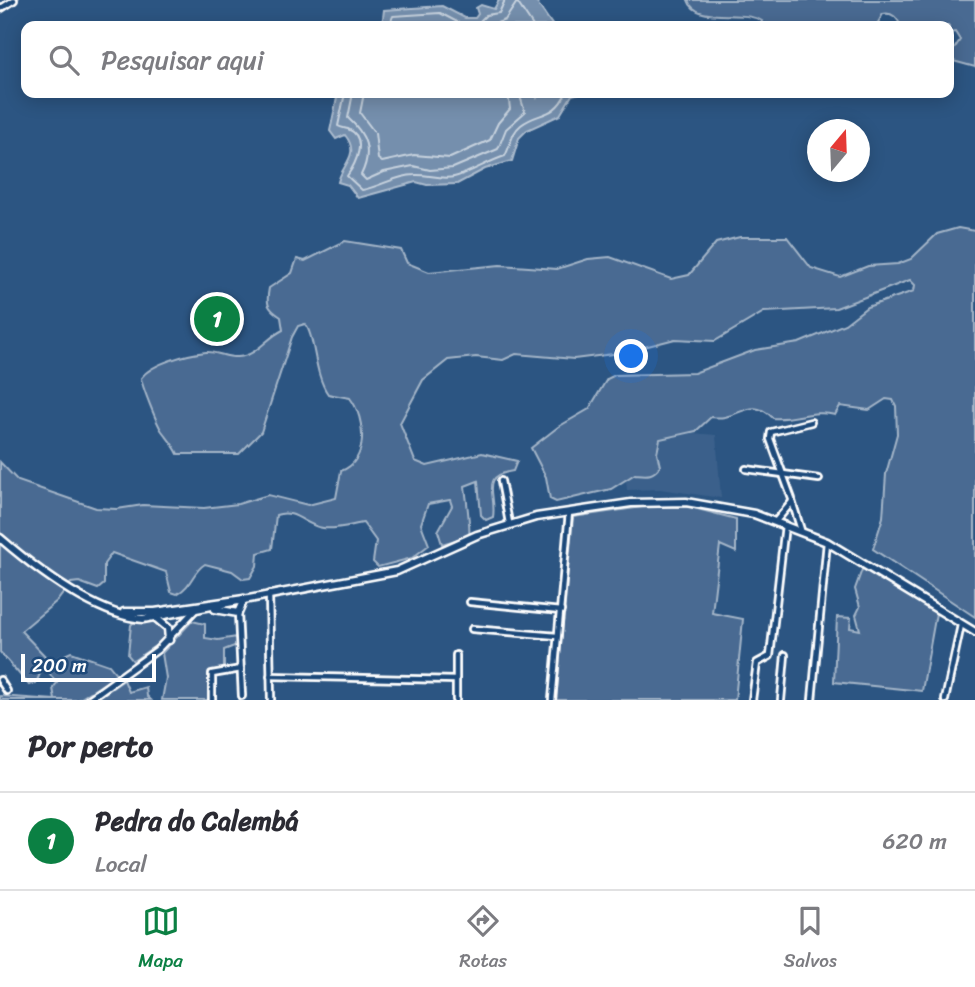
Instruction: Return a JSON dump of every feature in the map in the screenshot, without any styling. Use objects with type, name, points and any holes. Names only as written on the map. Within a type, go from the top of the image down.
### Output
[{"type":"main road","points":[[112,611],[141,613],[207,606],[410,568],[477,535],[509,523],[569,511],[631,503],[686,502],[738,510],[801,530],[827,542],[975,632]]},
{"type":"main road","points":[[0,538],[77,593],[112,611],[134,618],[154,618],[195,611],[207,606],[238,613],[244,599]]},
{"type":"main road","points":[[154,618],[166,624],[169,640]]},
{"type":"street","points":[[0,9],[14,0]]},
{"type":"street","points":[[792,499],[770,439],[771,432],[811,422]]},
{"type":"street","points":[[746,469],[819,479]]},
{"type":"street","points":[[501,481],[509,523]]},
{"type":"street","points":[[776,521],[792,501],[801,530]]},
{"type":"street","points":[[552,700],[569,511]]},
{"type":"street","points":[[752,700],[757,663],[770,656],[785,524]]},
{"type":"street","points":[[812,700],[827,542]]},
{"type":"street","points":[[269,594],[271,700]]},
{"type":"street","points":[[470,602],[561,611]]},
{"type":"street","points":[[88,700],[169,640],[195,611]]},
{"type":"street","points":[[238,613],[242,696]]},
{"type":"street","points":[[946,700],[961,625]]},
{"type":"street","points":[[471,629],[557,636]]},
{"type":"street","points":[[456,655],[456,700]]},
{"type":"street","points":[[781,700],[785,655]]},
{"type":"street","points":[[212,700],[212,674],[240,670]]},
{"type":"street","points":[[270,676],[456,680]]},
{"type":"street","points":[[0,680],[7,691]]},
{"type":"shaded area","points":[[688,0],[975,0],[975,67],[954,61],[954,49],[960,40],[954,32],[954,21],[898,21],[894,16],[883,14],[879,21],[762,21],[753,17],[709,14],[693,8]]},
{"type":"shaded area","points":[[958,228],[975,231],[975,617],[873,549],[883,517],[886,474],[897,434],[896,406],[893,400],[886,399],[869,410],[840,406],[835,415],[820,413],[773,418],[765,411],[750,408],[729,416],[711,417],[696,431],[660,439],[657,453],[660,466],[652,474],[635,474],[611,489],[556,502],[550,499],[546,477],[531,448],[558,427],[589,409],[607,379],[615,375],[694,373],[755,350],[799,343],[845,324],[867,307],[914,291],[915,285],[910,280],[836,308],[764,312],[715,341],[675,339],[621,353],[574,359],[516,354],[503,360],[476,357],[448,360],[423,380],[400,423],[415,461],[427,466],[482,453],[517,461],[513,471],[503,473],[493,482],[493,517],[486,520],[481,515],[478,481],[465,486],[469,536],[442,544],[438,531],[452,506],[450,500],[428,504],[421,524],[429,545],[412,558],[378,567],[373,562],[376,541],[363,523],[323,528],[283,513],[276,515],[272,549],[258,553],[257,566],[250,578],[243,579],[232,571],[205,564],[177,594],[171,592],[166,572],[112,553],[104,564],[104,584],[98,589],[79,582],[71,583],[58,600],[21,631],[47,658],[36,683],[29,685],[0,652],[0,462],[18,481],[96,508],[117,509],[143,505],[204,508],[238,504],[268,495],[308,505],[336,498],[341,471],[350,466],[360,449],[362,428],[350,398],[328,394],[323,386],[311,337],[305,324],[298,326],[292,337],[261,432],[239,454],[178,454],[160,427],[141,378],[161,364],[189,355],[210,352],[234,357],[245,356],[257,350],[283,330],[281,317],[269,305],[269,288],[292,273],[297,259],[305,261],[345,241],[401,250],[407,263],[429,272],[500,265],[557,269],[588,259],[610,257],[671,279],[689,275],[716,243],[740,237],[787,237],[811,268],[840,277],[868,266],[898,264],[911,259],[937,234]]},
{"type":"shaded area","points":[[692,433],[716,435],[721,498],[660,489],[627,490],[626,479],[635,474],[649,476],[660,466],[657,453],[660,439]]},
{"type":"shaded area","points":[[649,506],[690,507],[736,519],[736,552],[720,545],[712,613],[743,619],[735,700],[556,700],[573,517]]},
{"type":"shaded area","points":[[864,564],[936,613],[922,691],[834,682],[837,617],[851,618],[850,628],[860,630],[856,615],[860,607],[855,589]]},
{"type":"shaded area","points":[[136,620],[161,622],[167,633],[165,639],[133,661],[128,655],[131,625]]},
{"type":"shaded area","points":[[192,621],[205,624],[205,638],[218,640],[237,637],[237,645],[224,650],[224,670],[209,672],[209,700],[162,700],[166,678],[162,653]]},
{"type":"shaded area","points":[[71,652],[109,665],[117,675],[78,700],[55,700],[53,688],[57,683],[49,673],[58,658]]},
{"type":"shaded area","points":[[124,680],[129,692],[146,687],[147,696],[151,700],[95,700]]},
{"type":"shaded area","points":[[0,696],[55,700],[0,700]]},
{"type":"water","points":[[499,0],[535,0],[550,21],[383,21],[384,10],[442,6],[465,18],[475,18],[478,14],[476,8],[481,5],[494,9]]},
{"type":"water","points":[[337,98],[570,98],[560,115],[527,130],[519,138],[512,161],[485,169],[457,184],[427,185],[416,182],[358,198],[348,185],[338,182],[351,154],[349,142],[345,135],[336,139],[330,131]]},
{"type":"place","name":"Pedra do Calembá","points":[[217,319]]}]
